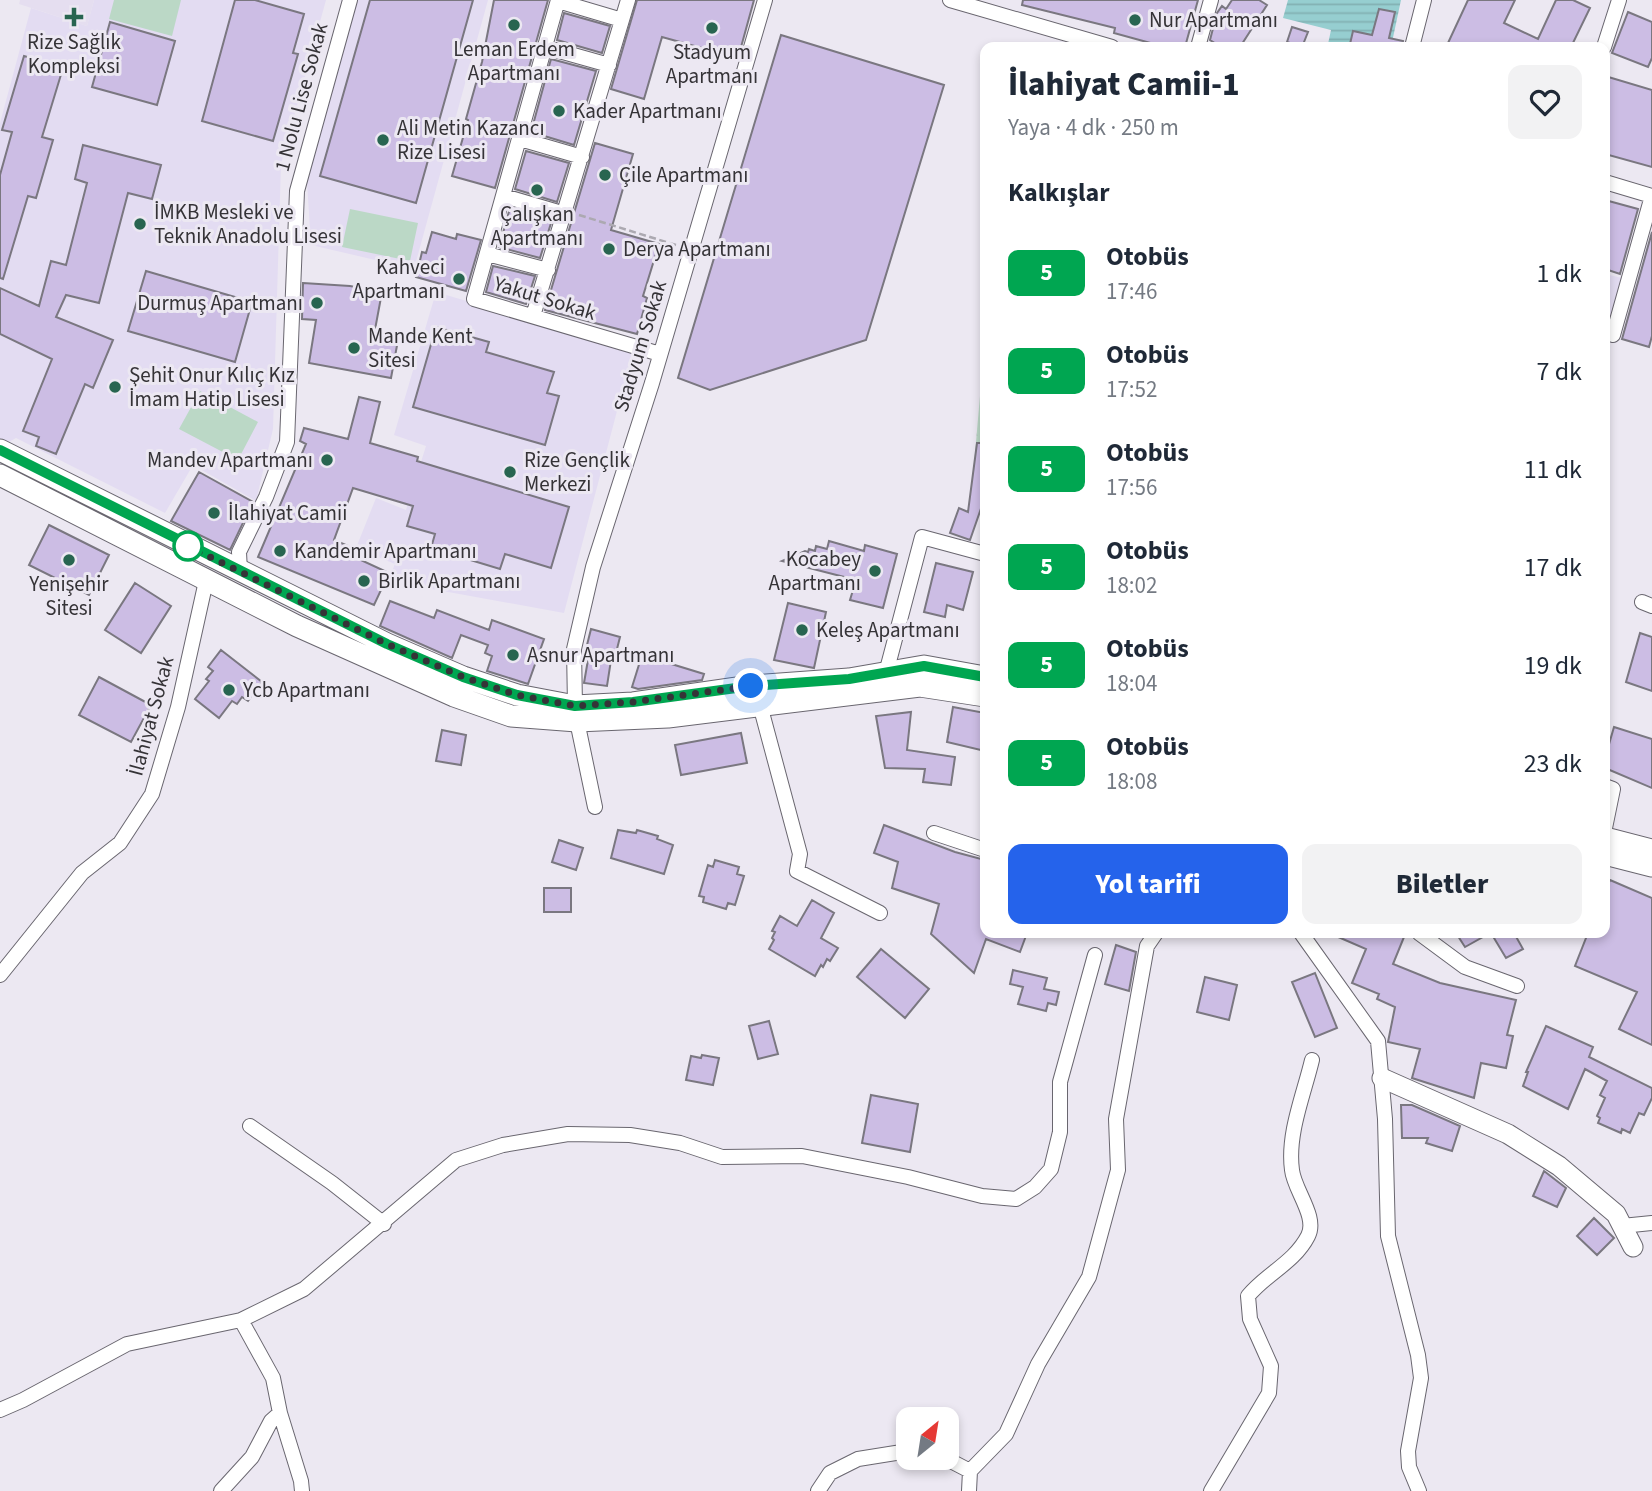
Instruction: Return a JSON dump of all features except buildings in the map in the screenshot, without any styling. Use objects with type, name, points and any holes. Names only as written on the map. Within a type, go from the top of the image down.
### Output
[{"type":"main road","points":[[0,450],[387,644],[463,677],[576,713],[633,702],[751,686],[849,679],[924,666],[980,676]]},
{"type":"main road","points":[[0,475],[297,626],[454,696],[511,716],[576,713],[668,717],[920,685],[980,695]]},
{"type":"main road","points":[[1610,839],[1652,850]]},
{"type":"main road","points":[[1610,855],[1652,866]]},
{"type":"street","name":"1 Nolu Lise Sokak","points":[[240,572],[239,552],[266,497],[288,442],[297,191],[350,0]]},
{"type":"street","points":[[558,0],[622,20]]},
{"type":"street","name":"Yakut Sokak","points":[[558,0],[474,299],[660,354]]},
{"type":"street","points":[[533,316],[628,0]]},
{"type":"street","name":"Stadyum Sokak","points":[[596,807],[576,713],[574,649],[593,567],[660,354],[765,0]]},
{"type":"street","points":[[950,0],[1095,42]]},
{"type":"street","points":[[1199,42],[1211,0]]},
{"type":"street","points":[[1413,42],[1424,0]]},
{"type":"street","points":[[1606,42],[1619,0]]},
{"type":"street","points":[[545,47],[609,65]]},
{"type":"street","points":[[520,139],[582,157]]},
{"type":"street","points":[[1610,183],[1652,196],[1613,335]]},
{"type":"street","points":[[504,196],[565,213]]},
{"type":"street","points":[[487,254],[548,270]]},
{"type":"street","points":[[886,673],[922,537],[980,553]]},
{"type":"street","name":"İlahiyat Sokak","points":[[0,975],[82,873],[120,843],[152,794],[178,707],[206,581]]},
{"type":"street","points":[[760,705],[800,854],[797,871],[880,913]]},
{"type":"street","points":[[1610,788],[1613,789],[1610,804]]},
{"type":"street","points":[[934,833],[980,848]]},
{"type":"street","points":[[968,1491],[970,1471],[1006,1434],[1038,1364],[1089,1277],[1118,1170],[1116,1119],[1147,946],[1153,938]]},
{"type":"street","points":[[1305,938],[1378,1041],[1385,1119],[1388,1236],[1418,1355],[1421,1378],[1408,1451],[1409,1467],[1419,1491]]},
{"type":"street","points":[[1426,938],[1465,967],[1517,986]]},
{"type":"street","points":[[0,1410],[127,1344],[241,1320],[304,1289],[384,1224],[456,1160],[503,1145],[568,1134],[629,1135],[681,1143],[722,1157],[802,1156],[908,1177],[982,1196],[1016,1199],[1035,1187],[1051,1168],[1060,1132],[1060,1082],[1095,955]]},
{"type":"street","points":[[1211,1491],[1269,1393],[1271,1366],[1250,1319],[1248,1296],[1261,1280],[1292,1259],[1310,1233],[1309,1216],[1296,1189],[1291,1168],[1293,1134],[1312,1060]]},
{"type":"street","points":[[1381,1078],[1508,1134],[1559,1166],[1616,1214],[1633,1247]]},
{"type":"street","points":[[250,1126],[332,1183],[384,1224]]},
{"type":"street","points":[[1622,1226],[1652,1223]]},
{"type":"street","points":[[241,1320],[273,1378],[302,1491]]},
{"type":"street","points":[[221,1491],[252,1457],[271,1421],[280,1413]]},
{"type":"street","points":[[818,1491],[830,1473],[858,1459],[896,1453]]},
{"type":"street","points":[[959,1465],[970,1471]]},
{"type":"path","points":[[565,213],[691,250]]},
{"type":"shaded area","name":"Rize Sağlık Kompleksi","points":[[20,0],[94,0],[87,26],[19,4]]},
{"type":"shaded area","name":"İMKB Mesleki ve Teknik Anadolu Lisesi","points":[[94,0],[326,0],[281,164],[273,429],[256,501],[193,465],[165,513],[16,438],[7,443],[0,440],[0,123],[31,8],[87,26]]},
{"type":"shaded area","name":"Ali Metin Kazancı Rize Lisesi","points":[[356,0],[488,0],[414,269],[311,245],[307,182]]},
{"type":"shaded area","points":[[1610,275],[1622,278],[1610,328]]},
{"type":"shaded area","name":"Rize Gençlik Merkezi","points":[[436,292],[633,350],[564,613],[388,581],[395,564],[356,548],[376,498],[406,510],[426,446],[394,435]]},
{"type":"green space","points":[[114,0],[181,0],[172,36],[109,19]]},
{"type":"green space","points":[[350,209],[418,223],[410,261],[342,247]]},
{"type":"green space","points":[[200,391],[258,422],[238,460],[179,429]]},
{"type":"green space","points":[[980,396],[980,466],[974,465]]},
{"type":"water","points":[[1288,0],[1401,0],[1392,42],[1328,42],[1331,30],[1283,18]]},
{"type":"bus line","name":"5","points":[[0,450],[387,644],[463,677],[517,695],[575,706],[633,702],[751,686],[849,679],[924,666],[980,676]]},
{"type":"place","name":"Rize Sağlık Kompleksi","points":[[74,17]]},
{"type":"place","name":"Nur Apartmanı","points":[[1135,20]]},
{"type":"place","name":"Leman Erdem Apartmanı","points":[[514,25]]},
{"type":"place","name":"Stadyum Apartmanı","points":[[712,28]]},
{"type":"place","name":"Kader Apartmanı","points":[[559,111]]},
{"type":"place","name":"Ali Metin Kazancı Rize Lisesi","points":[[383,140]]},
{"type":"place","name":"Çile Apartmanı","points":[[605,175]]},
{"type":"place","name":"Çalışkan Apartmanı","points":[[537,190]]},
{"type":"place","name":"İMKB Mesleki ve Teknik Anadolu Lisesi","points":[[140,224]]},
{"type":"place","name":"Derya Apartmanı","points":[[609,249]]},
{"type":"place","name":"Kahveci Apartmanı","points":[[459,279]]},
{"type":"place","name":"Durmuş Apartmanı","points":[[317,303]]},
{"type":"place","name":"Mande Kent Sitesi","points":[[354,348]]},
{"type":"place","name":"Şehit Onur Kılıç Kız İmam Hatip Lisesi","points":[[115,387]]},
{"type":"place","name":"Mandev Apartmanı","points":[[327,460]]},
{"type":"place","name":"Rize Gençlik Merkezi","points":[[510,472]]},
{"type":"place","name":"İlahiyat Camii","points":[[214,513]]},
{"type":"place","name":"Kandemir Apartmanı","points":[[280,551]]},
{"type":"place","name":"Yenişehir Sitesi","points":[[69,560]]},
{"type":"place","name":"Kocabey Apartmanı","points":[[875,571]]},
{"type":"place","name":"Birlik Apartmanı","points":[[364,581]]},
{"type":"place","name":"Keleş Apartmanı","points":[[802,630]]},
{"type":"place","name":"Asnur Apartmanı","points":[[513,655]]},
{"type":"place","name":"Ycb Apartmanı","points":[[229,690]]},
{"type":"route","points":[[188,546],[387,644],[463,677],[517,695],[575,706],[633,702],[751,686]]}]
